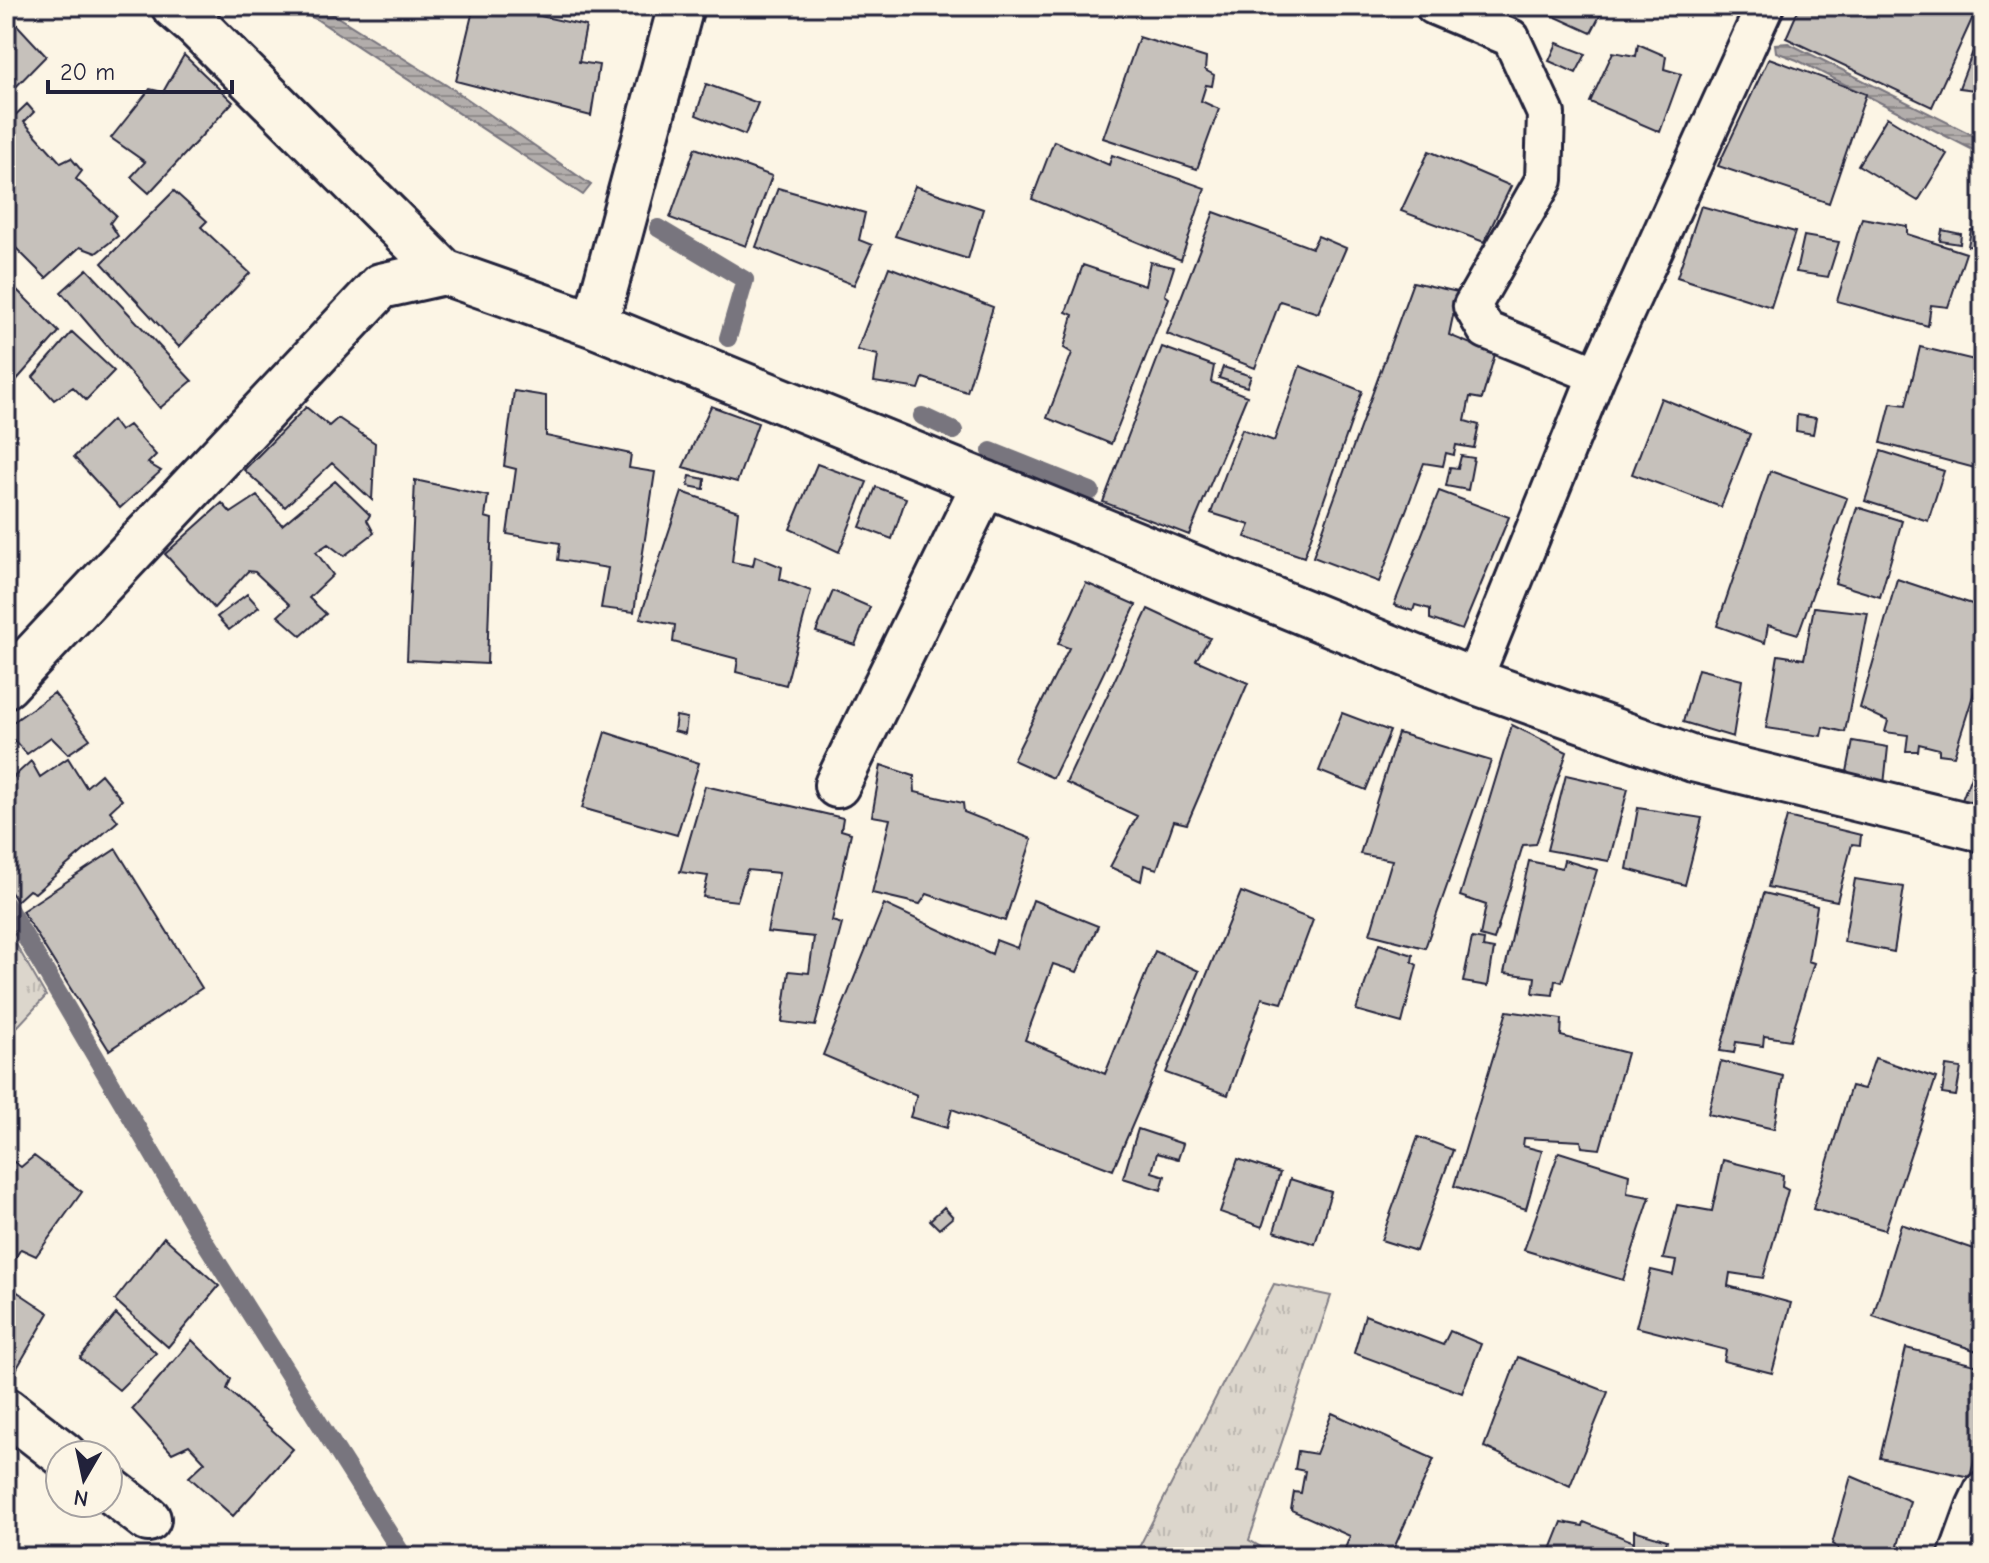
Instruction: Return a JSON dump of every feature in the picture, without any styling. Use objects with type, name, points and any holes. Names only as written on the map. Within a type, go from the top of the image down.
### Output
[{"type":"street","points":[[174,6],[444,272],[595,325],[1473,681],[1693,759],[1983,829]]},
{"type":"street","points":[[595,325],[681,6]]},
{"type":"street","points":[[6,685],[381,286],[444,272]]},
{"type":"street","points":[[837,785],[985,483]]},
{"type":"street","points":[[6,1410],[44,1439]]},
{"type":"street","points":[[124,1500],[148,1519]]},
{"type":"lane","points":[[1434,6],[1511,38],[1546,114],[1544,180],[1472,306],[1486,330],[1597,375]]},
{"type":"lane","points":[[1473,681],[1597,375],[1765,6]]},
{"type":"lane","points":[[1957,1557],[1983,1490]]},
{"type":"green space","points":[[6,927],[46,996],[6,1039]]},
{"type":"green space","points":[[1274,1284],[1331,1296],[1249,1540],[1278,1557],[1134,1557]]},
{"type":"shaded area","points":[[284,6],[314,6],[331,13],[459,93],[591,185],[583,195],[316,19]]},
{"type":"shaded area","points":[[1788,43],[1983,140],[1983,155],[1776,52],[1775,44]]},
{"type":"building","points":[[474,6],[494,6],[586,26],[579,62],[599,65],[591,116],[456,81]]},
{"type":"building","points":[[1532,6],[1605,6],[1591,33]]},
{"type":"building","points":[[1800,6],[1978,6],[1932,107],[1786,38]]},
{"type":"building","points":[[6,13],[46,56],[6,97]]},
{"type":"building","points":[[1983,25],[1983,91],[1959,88]]},
{"type":"building","points":[[1139,37],[1206,58],[1205,70],[1214,75],[1212,86],[1206,85],[1201,101],[1219,109],[1197,169],[1103,138]]},
{"type":"building","points":[[1557,43],[1586,54],[1576,73],[1549,61]]},
{"type":"building","points":[[1638,44],[1666,56],[1664,69],[1681,74],[1660,132],[1590,102],[1613,52],[1636,56]]},
{"type":"building","points":[[184,55],[233,102],[149,193],[131,177],[145,162],[111,138],[150,89],[163,92]]},
{"type":"building","points":[[1769,58],[1866,94],[1829,203],[1718,166]]},
{"type":"building","points":[[706,84],[758,103],[745,135],[696,115]]},
{"type":"building","points":[[27,104],[34,112],[24,122],[61,163],[71,158],[82,171],[76,179],[116,215],[110,223],[118,236],[96,253],[80,247],[46,278],[6,238],[6,124]]},
{"type":"building","points":[[1887,117],[1947,154],[1918,201],[1858,165]]},
{"type":"building","points":[[1054,141],[1109,165],[1112,155],[1205,188],[1181,260],[1032,199]]},
{"type":"building","points":[[695,148],[772,176],[746,246],[670,218]]},
{"type":"building","points":[[1429,151],[1511,186],[1484,242],[1401,211]]},
{"type":"building","points":[[915,186],[983,209],[968,259],[895,236]]},
{"type":"building","points":[[778,188],[865,213],[859,240],[872,245],[854,285],[756,247]]},
{"type":"building","points":[[174,191],[207,221],[201,227],[250,273],[179,347],[102,263]]},
{"type":"building","points":[[1701,206],[1795,232],[1771,307],[1677,277]]},
{"type":"building","points":[[1214,212],[1312,248],[1318,236],[1346,248],[1318,313],[1280,301],[1255,368],[1167,334]]},
{"type":"building","points":[[1862,218],[1907,226],[1907,234],[1966,253],[1948,307],[1931,305],[1928,326],[1837,301]]},
{"type":"building","points":[[1942,230],[1961,234],[1960,244],[1940,241]]},
{"type":"building","points":[[1971,230],[1980,231],[1978,247],[1968,246]]},
{"type":"building","points":[[1804,236],[1839,242],[1828,277],[1796,272]]},
{"type":"building","points":[[1150,262],[1174,267],[1165,295],[1169,298],[1111,444],[1047,418],[1072,353],[1064,348],[1073,315],[1066,312],[1083,265],[1145,286]]},
{"type":"building","points":[[889,267],[993,307],[967,392],[923,378],[919,389],[874,382],[878,355],[857,350]]},
{"type":"building","points":[[87,269],[192,381],[160,408],[61,292]]},
{"type":"building","points":[[1413,282],[1458,292],[1449,335],[1495,354],[1482,399],[1470,397],[1465,421],[1479,425],[1474,448],[1456,445],[1454,455],[1446,453],[1443,466],[1424,463],[1379,582],[1313,557]]},
{"type":"building","points":[[15,288],[59,332],[6,392],[6,297]]},
{"type":"building","points":[[72,332],[114,371],[86,400],[73,387],[54,400],[33,377]]},
{"type":"building","points":[[1162,347],[1214,366],[1211,382],[1247,396],[1189,535],[1103,502]]},
{"type":"building","points":[[1920,347],[1983,362],[1983,482],[1974,481],[1975,468],[1881,443],[1891,403],[1906,405]]},
{"type":"building","points":[[1300,366],[1362,391],[1304,557],[1245,537],[1250,525],[1211,513],[1242,429],[1274,441]]},
{"type":"building","points":[[1223,367],[1251,376],[1247,387],[1219,378]]},
{"type":"building","points":[[514,391],[546,396],[546,436],[631,454],[629,468],[655,472],[634,612],[601,608],[608,568],[558,560],[560,543],[507,534],[516,469],[504,466]]},
{"type":"building","points":[[1661,398],[1750,434],[1721,507],[1632,474]]},
{"type":"building","points":[[711,406],[758,423],[737,482],[683,467]]},
{"type":"building","points":[[306,407],[329,426],[338,418],[375,443],[372,500],[332,463],[285,507],[244,470]]},
{"type":"building","points":[[1797,415],[1816,418],[1813,434],[1796,431]]},
{"type":"building","points":[[112,420],[120,431],[129,425],[156,455],[148,463],[161,471],[120,508],[74,457]]},
{"type":"building","points":[[1881,451],[1944,471],[1928,521],[1865,501]]},
{"type":"building","points":[[1461,456],[1474,458],[1468,490],[1446,486],[1450,467],[1458,468]]},
{"type":"building","points":[[817,464],[867,482],[839,552],[790,529]]},
{"type":"building","points":[[1770,471],[1847,498],[1798,634],[1768,625],[1765,643],[1717,626]]},
{"type":"building","points":[[690,476],[705,479],[704,489],[688,486]]},
{"type":"building","points":[[415,480],[488,496],[485,517],[492,519],[487,664],[407,660]]},
{"type":"building","points":[[335,481],[370,515],[367,520],[374,533],[344,556],[328,544],[316,552],[333,575],[309,598],[326,614],[301,636],[278,616],[290,605],[255,572],[248,571],[214,608],[165,554],[222,503],[231,513],[257,496],[282,525]]},
{"type":"building","points":[[876,487],[906,498],[892,539],[860,527]]},
{"type":"building","points":[[1439,491],[1509,517],[1462,630],[1430,619],[1430,609],[1415,605],[1413,611],[1394,605]]},
{"type":"building","points":[[682,492],[738,511],[732,562],[753,566],[755,556],[782,567],[780,579],[811,591],[786,685],[736,672],[738,659],[673,642],[675,625],[640,618]]},
{"type":"building","points":[[1857,507],[1902,521],[1880,597],[1835,583]]},
{"type":"building","points":[[1897,579],[1981,607],[1977,629],[1983,630],[1983,664],[1954,756],[1939,754],[1939,749],[1919,744],[1918,751],[1906,751],[1908,735],[1885,732],[1888,721],[1860,708]]},
{"type":"building","points":[[1086,583],[1136,605],[1053,778],[1013,760],[1069,648],[1058,644]]},
{"type":"building","points":[[833,591],[870,607],[855,645],[816,632]]},
{"type":"building","points":[[247,594],[259,607],[229,630],[217,617]]},
{"type":"building","points":[[1814,607],[1868,613],[1845,732],[1823,727],[1821,736],[1766,728],[1778,655],[1804,659]]},
{"type":"building","points":[[1148,609],[1210,638],[1196,660],[1248,683],[1187,824],[1174,821],[1157,869],[1144,865],[1141,881],[1110,867],[1137,816],[1066,783]]},
{"type":"building","points":[[1698,669],[1742,680],[1733,737],[1683,722]]},
{"type":"building","points":[[54,693],[90,739],[68,754],[51,737],[27,754],[6,732],[6,727]]},
{"type":"building","points":[[1342,713],[1390,731],[1366,790],[1319,771]]},
{"type":"building","points":[[676,716],[687,718],[685,734],[674,731]]},
{"type":"building","points":[[1512,725],[1567,752],[1536,844],[1523,845],[1494,940],[1480,936],[1486,905],[1460,896]]},
{"type":"building","points":[[605,732],[699,763],[677,835],[582,808]]},
{"type":"building","points":[[1398,733],[1491,761],[1425,948],[1370,934],[1392,860],[1360,854]]},
{"type":"building","points":[[1853,741],[1888,747],[1884,785],[1846,777]]},
{"type":"building","points":[[1983,744],[1983,803],[1962,800]]},
{"type":"building","points":[[68,758],[86,787],[101,774],[122,800],[110,811],[118,821],[35,893],[29,890],[17,901],[6,885],[6,784],[31,761],[40,777]]},
{"type":"building","points":[[881,765],[914,776],[915,792],[963,803],[964,812],[1032,839],[1005,921],[927,894],[920,904],[872,893],[890,819],[872,816]]},
{"type":"building","points":[[1566,775],[1628,789],[1609,861],[1547,850]]},
{"type":"building","points":[[705,786],[843,818],[841,830],[851,833],[832,921],[842,924],[815,1026],[782,1022],[789,971],[809,973],[814,937],[767,932],[779,873],[747,870],[737,901],[703,897],[708,876],[680,872]]},
{"type":"building","points":[[1638,808],[1702,818],[1685,885],[1627,869]]},
{"type":"building","points":[[1787,817],[1861,835],[1860,845],[1852,844],[1837,901],[1768,887]]},
{"type":"building","points":[[116,849],[202,988],[109,1050],[22,911]]},
{"type":"building","points":[[1564,860],[1597,870],[1562,982],[1555,980],[1553,995],[1533,993],[1535,977],[1504,973],[1529,861],[1562,868]]},
{"type":"building","points":[[1855,879],[1904,887],[1894,952],[1844,942]]},
{"type":"building","points":[[1241,892],[1313,920],[1282,1003],[1262,998],[1228,1095],[1166,1073]]},
{"type":"building","points":[[1764,893],[1817,906],[1808,961],[1814,963],[1790,1040],[1764,1036],[1763,1046],[1736,1042],[1734,1053],[1720,1051]]},
{"type":"building","points":[[1033,900],[1098,926],[1077,972],[1053,964],[1025,1040],[1105,1074],[1155,951],[1199,971],[1113,1170],[952,1109],[947,1128],[910,1117],[917,1095],[823,1055],[884,904],[992,954],[996,940],[1017,948]]},
{"type":"building","points":[[1472,938],[1484,940],[1483,947],[1494,949],[1488,986],[1463,982]]},
{"type":"building","points":[[1379,944],[1413,955],[1412,962],[1417,965],[1402,1023],[1356,1010]]},
{"type":"building","points":[[1507,1011],[1562,1019],[1561,1036],[1627,1053],[1600,1149],[1582,1147],[1581,1141],[1524,1138],[1523,1146],[1542,1151],[1526,1209],[1454,1186]]},
{"type":"building","points":[[1875,1058],[1936,1078],[1885,1230],[1813,1209],[1851,1086],[1864,1089]]},
{"type":"building","points":[[1721,1061],[1783,1076],[1774,1129],[1708,1114]]},
{"type":"building","points":[[1946,1066],[1961,1068],[1956,1096],[1942,1094]]},
{"type":"building","points":[[1138,1129],[1183,1144],[1178,1159],[1157,1153],[1152,1172],[1165,1176],[1161,1190],[1123,1178]]},
{"type":"building","points":[[1418,1137],[1453,1150],[1416,1251],[1381,1240]]},
{"type":"building","points":[[1559,1152],[1629,1174],[1627,1193],[1650,1197],[1623,1280],[1524,1250]]},
{"type":"building","points":[[6,1156],[21,1167],[34,1156],[82,1192],[36,1256],[21,1249],[6,1271]]},
{"type":"building","points":[[1238,1159],[1280,1173],[1262,1227],[1220,1212]]},
{"type":"building","points":[[1723,1160],[1783,1175],[1782,1187],[1788,1190],[1763,1278],[1730,1273],[1728,1286],[1791,1303],[1772,1373],[1724,1361],[1726,1350],[1636,1327],[1651,1270],[1673,1275],[1676,1261],[1663,1259],[1677,1205],[1712,1211]]},
{"type":"building","points":[[1290,1179],[1331,1192],[1315,1244],[1274,1231]]},
{"type":"building","points":[[944,1207],[953,1217],[939,1229],[930,1220]]},
{"type":"building","points":[[1901,1224],[1983,1252],[1983,1353],[1873,1316]]},
{"type":"building","points":[[164,1237],[219,1286],[168,1347],[115,1300]]},
{"type":"building","points":[[16,1291],[49,1313],[13,1375],[6,1371],[6,1308]]},
{"type":"building","points":[[116,1314],[156,1353],[119,1390],[80,1358]]},
{"type":"building","points":[[1365,1315],[1443,1345],[1450,1331],[1481,1344],[1462,1393],[1354,1353]]},
{"type":"building","points":[[192,1340],[231,1379],[227,1389],[293,1449],[233,1516],[189,1477],[205,1462],[189,1445],[172,1453],[132,1409]]},
{"type":"building","points":[[1906,1348],[1983,1367],[1983,1428],[1970,1477],[1880,1458]]},
{"type":"building","points":[[1518,1357],[1608,1392],[1570,1486],[1484,1447]]},
{"type":"building","points":[[1332,1413],[1434,1459],[1390,1557],[1358,1557],[1344,1551],[1350,1536],[1291,1510],[1294,1492],[1301,1493],[1305,1471],[1295,1469],[1298,1451],[1316,1454]]},
{"type":"building","points":[[1851,1476],[1910,1501],[1895,1557],[1836,1557],[1838,1548],[1832,1544]]},
{"type":"building","points":[[1562,1522],[1583,1526],[1584,1522],[1634,1542],[1634,1530],[1667,1540],[1664,1554],[1671,1557],[1548,1557]]},
{"type":"waterway","points":[[658,228],[745,280],[728,338]]},
{"type":"waterway","points":[[922,416],[954,431]]},
{"type":"waterway","points":[[991,451],[1091,491]]},
{"type":"waterway","points":[[6,904],[196,1228],[404,1557]]}]
